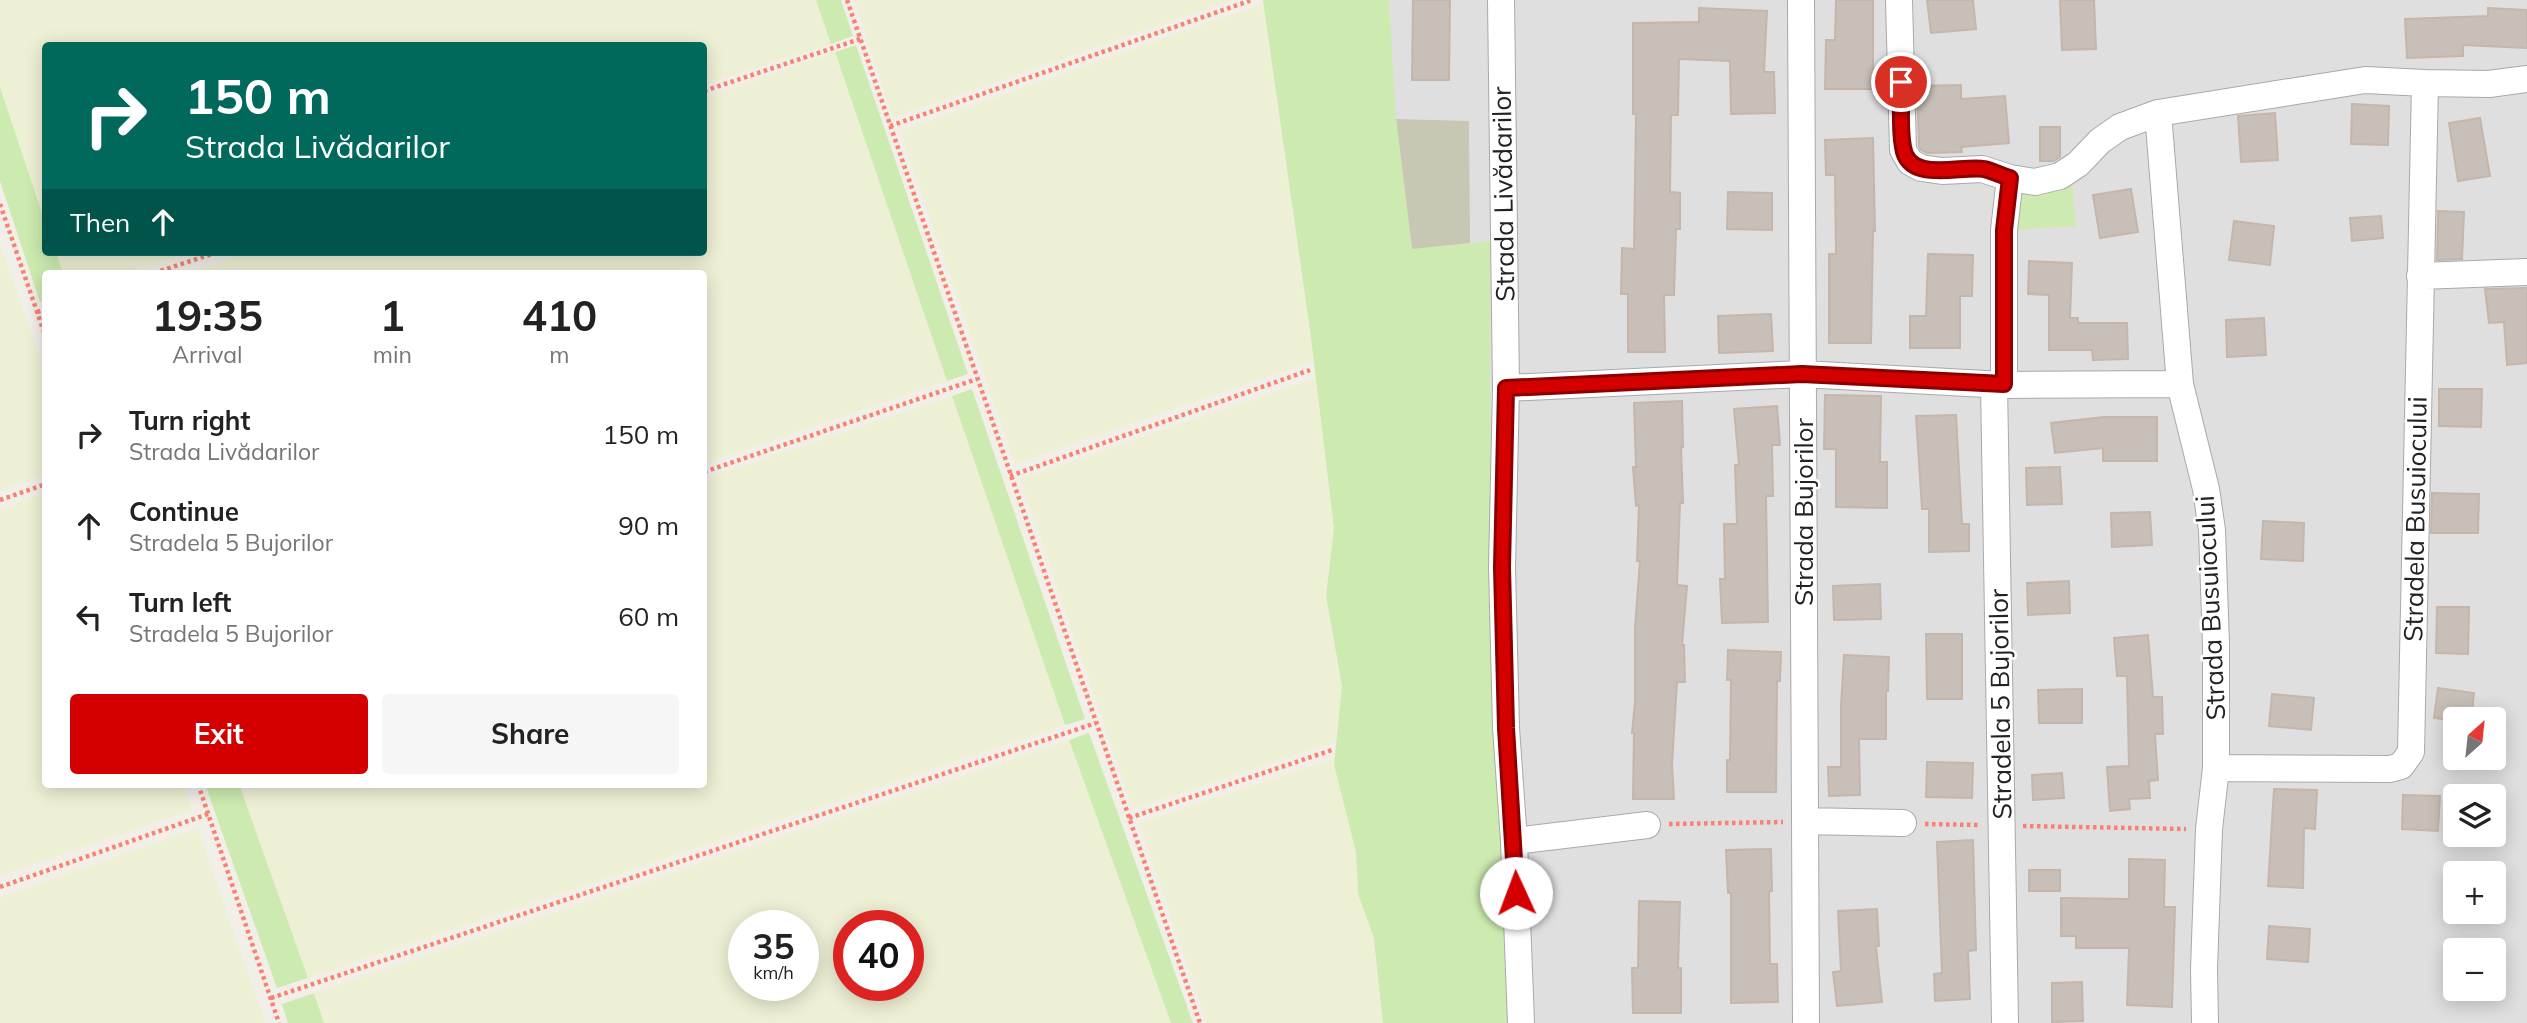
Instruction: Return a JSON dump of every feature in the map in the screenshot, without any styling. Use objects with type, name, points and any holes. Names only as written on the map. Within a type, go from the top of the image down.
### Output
[{"type":"street","name":"Strada Livădarilor","points":[[1501,0],[1506,388],[1502,567],[1506,728],[1514,841],[1521,1023]]},
{"type":"street","name":"Strada Bujorilor","points":[[1801,0],[1806,1023]]},
{"type":"street","points":[[1899,0],[1903,150],[1910,162],[1921,168],[1942,171],[1982,169],[2035,182],[2060,176],[2120,127],[2158,113],[2365,79],[2489,84],[2527,79]]},
{"type":"street","name":"Stradela Busuiocului","points":[[2216,768],[2390,769],[2401,766],[2411,752],[2425,83]]},
{"type":"street","name":"Strada Busuiocului","points":[[2158,113],[2180,384],[2206,489],[2212,530],[2216,768],[2209,829],[2204,969],[2205,1023]]},
{"type":"street","name":"Stradela 5 Bujorilor","points":[[2005,1023],[2001,826],[1999,384],[2004,230],[2010,178]]},
{"type":"street","points":[[2420,276],[2527,272]]},
{"type":"street","points":[[1506,388],[1802,374],[1999,384],[2180,384]]},
{"type":"street","points":[[1805,821],[1903,823]]},
{"type":"street","points":[[1514,841],[1647,825]]},
{"type":"path","points":[[847,0],[1200,1023]]},
{"type":"path","points":[[890,126],[1252,0]]},
{"type":"path","points":[[707,90],[860,39]]},
{"type":"path","points":[[0,204],[42,326]]},
{"type":"path","points":[[163,270],[206,256]]},
{"type":"path","points":[[37,312],[42,310]]},
{"type":"path","points":[[1010,475],[1310,370]]},
{"type":"path","points":[[707,471],[977,379]]},
{"type":"path","points":[[0,500],[42,486]]},
{"type":"path","points":[[271,999],[1096,723]]},
{"type":"path","points":[[1129,818],[1332,750]]},
{"type":"path","points":[[199,788],[279,1023]]},
{"type":"path","points":[[0,887],[208,814]]},
{"type":"path","points":[[1647,825],[1805,821]]},
{"type":"path","points":[[1903,823],[2209,829]]},
{"type":"shaded area","points":[[0,0],[816,0],[831,44],[707,84],[707,42],[42,42],[42,213],[0,87]]},
{"type":"shaded area","points":[[854,0],[1233,0],[893,118]]},
{"type":"shaded area","points":[[1263,0],[2527,0],[2527,1023],[1383,1023],[1342,686],[1334,528],[1311,337]]},
{"type":"shaded area","points":[[1263,3],[1314,361],[1015,464],[900,131]]},
{"type":"shaded area","points":[[835,52],[947,381],[707,463],[707,270],[194,270],[235,256],[707,256],[707,96]]},
{"type":"shaded area","points":[[1396,119],[1469,121],[1470,243],[1412,250]]},
{"type":"shaded area","points":[[0,243],[42,364],[42,476],[0,491]]},
{"type":"shaded area","points":[[57,256],[180,256],[137,270],[62,270]]},
{"type":"shaded area","points":[[1316,377],[1334,528],[1326,596],[1342,686],[1336,742],[1133,809],[1020,479]]},
{"type":"shaded area","points":[[952,396],[1065,725],[308,978],[240,788],[707,788],[707,478]]},
{"type":"shaded area","points":[[42,494],[42,788],[184,788],[192,810],[0,876],[0,509]]},
{"type":"shaded area","points":[[1069,740],[1171,1023],[324,1023],[314,993]]},
{"type":"shaded area","points":[[1335,758],[1334,765],[1356,852],[1358,894],[1374,938],[1383,1023],[1207,1023],[1139,823]]},
{"type":"shaded area","points":[[198,828],[265,1023],[0,1023],[0,897]]},
{"type":"green space","points":[[816,0],[841,0],[853,36],[831,44]]},
{"type":"green space","points":[[1263,0],[1389,0],[1396,119],[1412,249],[1490,241],[1490,579],[1509,1023],[1383,1023],[1374,938],[1358,894],[1356,852],[1334,765],[1342,686],[1326,596],[1334,528],[1311,337]]},
{"type":"green space","points":[[856,45],[968,374],[947,381],[835,52]]},
{"type":"green space","points":[[0,87],[42,213],[42,256],[57,256],[62,270],[42,270],[40,302],[0,181]]},
{"type":"green space","points":[[2072,185],[2076,226],[2014,230],[2014,204],[2024,191],[2040,186]]},
{"type":"green space","points":[[972,389],[1085,719],[1065,725],[952,396]]},
{"type":"green space","points":[[1089,733],[1193,1023],[1171,1023],[1069,740]]},
{"type":"green space","points":[[206,788],[240,788],[308,978],[277,988]]},
{"type":"green space","points":[[314,993],[324,1023],[288,1023],[282,1004]]},
{"type":"building","points":[[1413,0],[1450,0],[1449,80],[1412,80]]},
{"type":"building","points":[[1836,0],[1873,0],[1873,89],[1825,89],[1826,40],[1835,40]]},
{"type":"building","points":[[1927,0],[1973,0],[1976,29],[1931,33]]},
{"type":"building","points":[[2060,0],[2094,0],[2096,49],[2062,50]]},
{"type":"building","points":[[1699,8],[1767,11],[1764,72],[1774,72],[1775,113],[1731,114],[1730,61],[1679,59],[1678,115],[1671,115],[1670,192],[1680,193],[1680,229],[1676,229],[1674,295],[1664,295],[1665,352],[1628,352],[1628,294],[1621,294],[1622,248],[1634,249],[1636,114],[1633,114],[1633,23],[1699,22]]},
{"type":"building","points":[[2488,8],[2527,10],[2527,48],[2463,45],[2463,56],[2407,58],[2405,19],[2488,16]]},
{"type":"building","points":[[1961,85],[1961,99],[2005,96],[2009,143],[1961,147],[1962,152],[1927,153],[1921,150],[1917,86]]},
{"type":"building","points":[[2352,104],[2389,106],[2388,145],[2351,144]]},
{"type":"building","points":[[2275,113],[2278,160],[2241,162],[2238,116]]},
{"type":"building","points":[[2480,118],[2490,176],[2458,181],[2449,123]]},
{"type":"building","points":[[2040,127],[2060,127],[2060,157],[2054,161],[2040,161]]},
{"type":"building","points":[[1873,138],[1875,231],[1871,343],[1829,343],[1829,254],[1836,254],[1835,175],[1826,175],[1825,140]]},
{"type":"building","points":[[2131,189],[2138,232],[2100,238],[2093,195]]},
{"type":"building","points":[[1728,192],[1772,193],[1772,230],[1727,229]]},
{"type":"building","points":[[2438,211],[2464,212],[2462,259],[2437,260]]},
{"type":"building","points":[[2381,216],[2383,238],[2352,241],[2350,218]]},
{"type":"building","points":[[2234,221],[2274,226],[2270,265],[2229,260]]},
{"type":"building","points":[[1928,254],[1973,255],[1972,296],[1960,296],[1960,348],[1910,348],[1910,316],[1926,316]]},
{"type":"building","points":[[2029,261],[2072,263],[2070,318],[2078,318],[2078,323],[2127,323],[2128,359],[2093,360],[2092,350],[2049,350],[2049,295],[2028,294]]},
{"type":"building","points":[[2527,288],[2527,363],[2507,365],[2504,322],[2489,323],[2485,289]]},
{"type":"building","points":[[1771,314],[1773,351],[1719,353],[1718,316]]},
{"type":"building","points":[[2264,318],[2266,355],[2227,357],[2226,320]]},
{"type":"building","points":[[2439,389],[2482,389],[2481,427],[2439,426]]},
{"type":"building","points":[[1825,395],[1881,396],[1880,462],[1887,462],[1887,508],[1836,507],[1836,449],[1824,449]]},
{"type":"building","points":[[1682,401],[1683,503],[1680,503],[1677,585],[1687,586],[1682,645],[1685,682],[1677,682],[1672,764],[1674,799],[1633,799],[1635,628],[1640,561],[1637,561],[1639,505],[1636,506],[1633,467],[1636,467],[1634,403]]},
{"type":"building","points":[[1777,406],[1780,445],[1772,445],[1773,496],[1766,496],[1768,622],[1722,623],[1720,579],[1725,579],[1724,524],[1737,524],[1735,465],[1739,465],[1734,409]]},
{"type":"building","points":[[1956,415],[1962,524],[1969,524],[1969,551],[1929,552],[1929,509],[1922,509],[1916,416]]},
{"type":"building","points":[[2104,417],[2157,417],[2157,461],[2103,461],[2103,448],[2055,453],[2051,423]]},
{"type":"building","points":[[2060,467],[2062,504],[2027,505],[2026,468]]},
{"type":"building","points":[[2432,493],[2479,494],[2478,533],[2431,533]]},
{"type":"building","points":[[2150,512],[2152,545],[2112,547],[2111,513]]},
{"type":"building","points":[[2263,521],[2304,523],[2303,561],[2261,559]]},
{"type":"building","points":[[2069,581],[2070,613],[2028,615],[2027,583]]},
{"type":"building","points":[[1880,584],[1881,619],[1834,620],[1833,586]]},
{"type":"building","points":[[2437,607],[2469,607],[2468,654],[2436,653]]},
{"type":"building","points":[[1926,634],[1962,634],[1962,699],[1927,699]]},
{"type":"building","points":[[2148,635],[2153,697],[2162,697],[2163,734],[2155,734],[2158,780],[2149,781],[2150,798],[2129,799],[2130,809],[2110,811],[2107,767],[2129,766],[2127,676],[2117,676],[2114,638]]},
{"type":"building","points":[[1728,650],[1781,652],[1780,681],[1777,681],[1776,792],[1727,792],[1731,680],[1727,680]]},
{"type":"building","points":[[1844,655],[1889,657],[1886,739],[1859,739],[1860,795],[1829,796],[1828,767],[1841,767]]},
{"type":"building","points":[[2438,688],[2474,693],[2472,707],[2443,707],[2443,719],[2434,718]]},
{"type":"building","points":[[2082,689],[2082,723],[2039,723],[2038,690]]},
{"type":"building","points":[[2272,694],[2314,698],[2311,730],[2269,726]]},
{"type":"building","points":[[1927,762],[1973,763],[1972,798],[1926,797]]},
{"type":"building","points":[[2062,773],[2064,798],[2033,800],[2032,775]]},
{"type":"building","points":[[2274,789],[2317,790],[2315,829],[2304,828],[2303,888],[2268,886]]},
{"type":"building","points":[[2403,795],[2440,796],[2438,831],[2402,829]]},
{"type":"building","points":[[1973,840],[1976,950],[1968,951],[1970,999],[1935,1001],[1934,974],[1942,973],[1937,842]]},
{"type":"building","points":[[1771,849],[1770,964],[1777,964],[1778,1002],[1731,1003],[1731,893],[1728,893],[1726,850]]},
{"type":"building","points":[[2129,859],[2165,860],[2164,907],[2175,907],[2172,1007],[2127,1005],[2129,948],[2076,948],[2076,936],[2061,936],[2061,898],[2129,899]]},
{"type":"building","points":[[2029,870],[2060,870],[2060,891],[2029,891]]},
{"type":"building","points":[[1639,901],[1680,902],[1678,968],[1681,968],[1681,1013],[1633,1013],[1632,968],[1638,968]]},
{"type":"building","points":[[1877,909],[1879,946],[1876,946],[1882,1002],[1837,1006],[1833,972],[1841,971],[1838,911]]},
{"type":"building","points":[[2269,926],[2310,929],[2308,962],[2267,959]]},
{"type":"building","points":[[2082,982],[2083,1021],[2052,1022],[2052,983]]},
{"type":"route","points":[[1516,893],[1506,728],[1502,567],[1506,388],[1802,374],[2004,384],[2004,230],[2010,178],[1982,169],[1942,171],[1921,168],[1910,162],[1903,150],[1901,82]]}]
